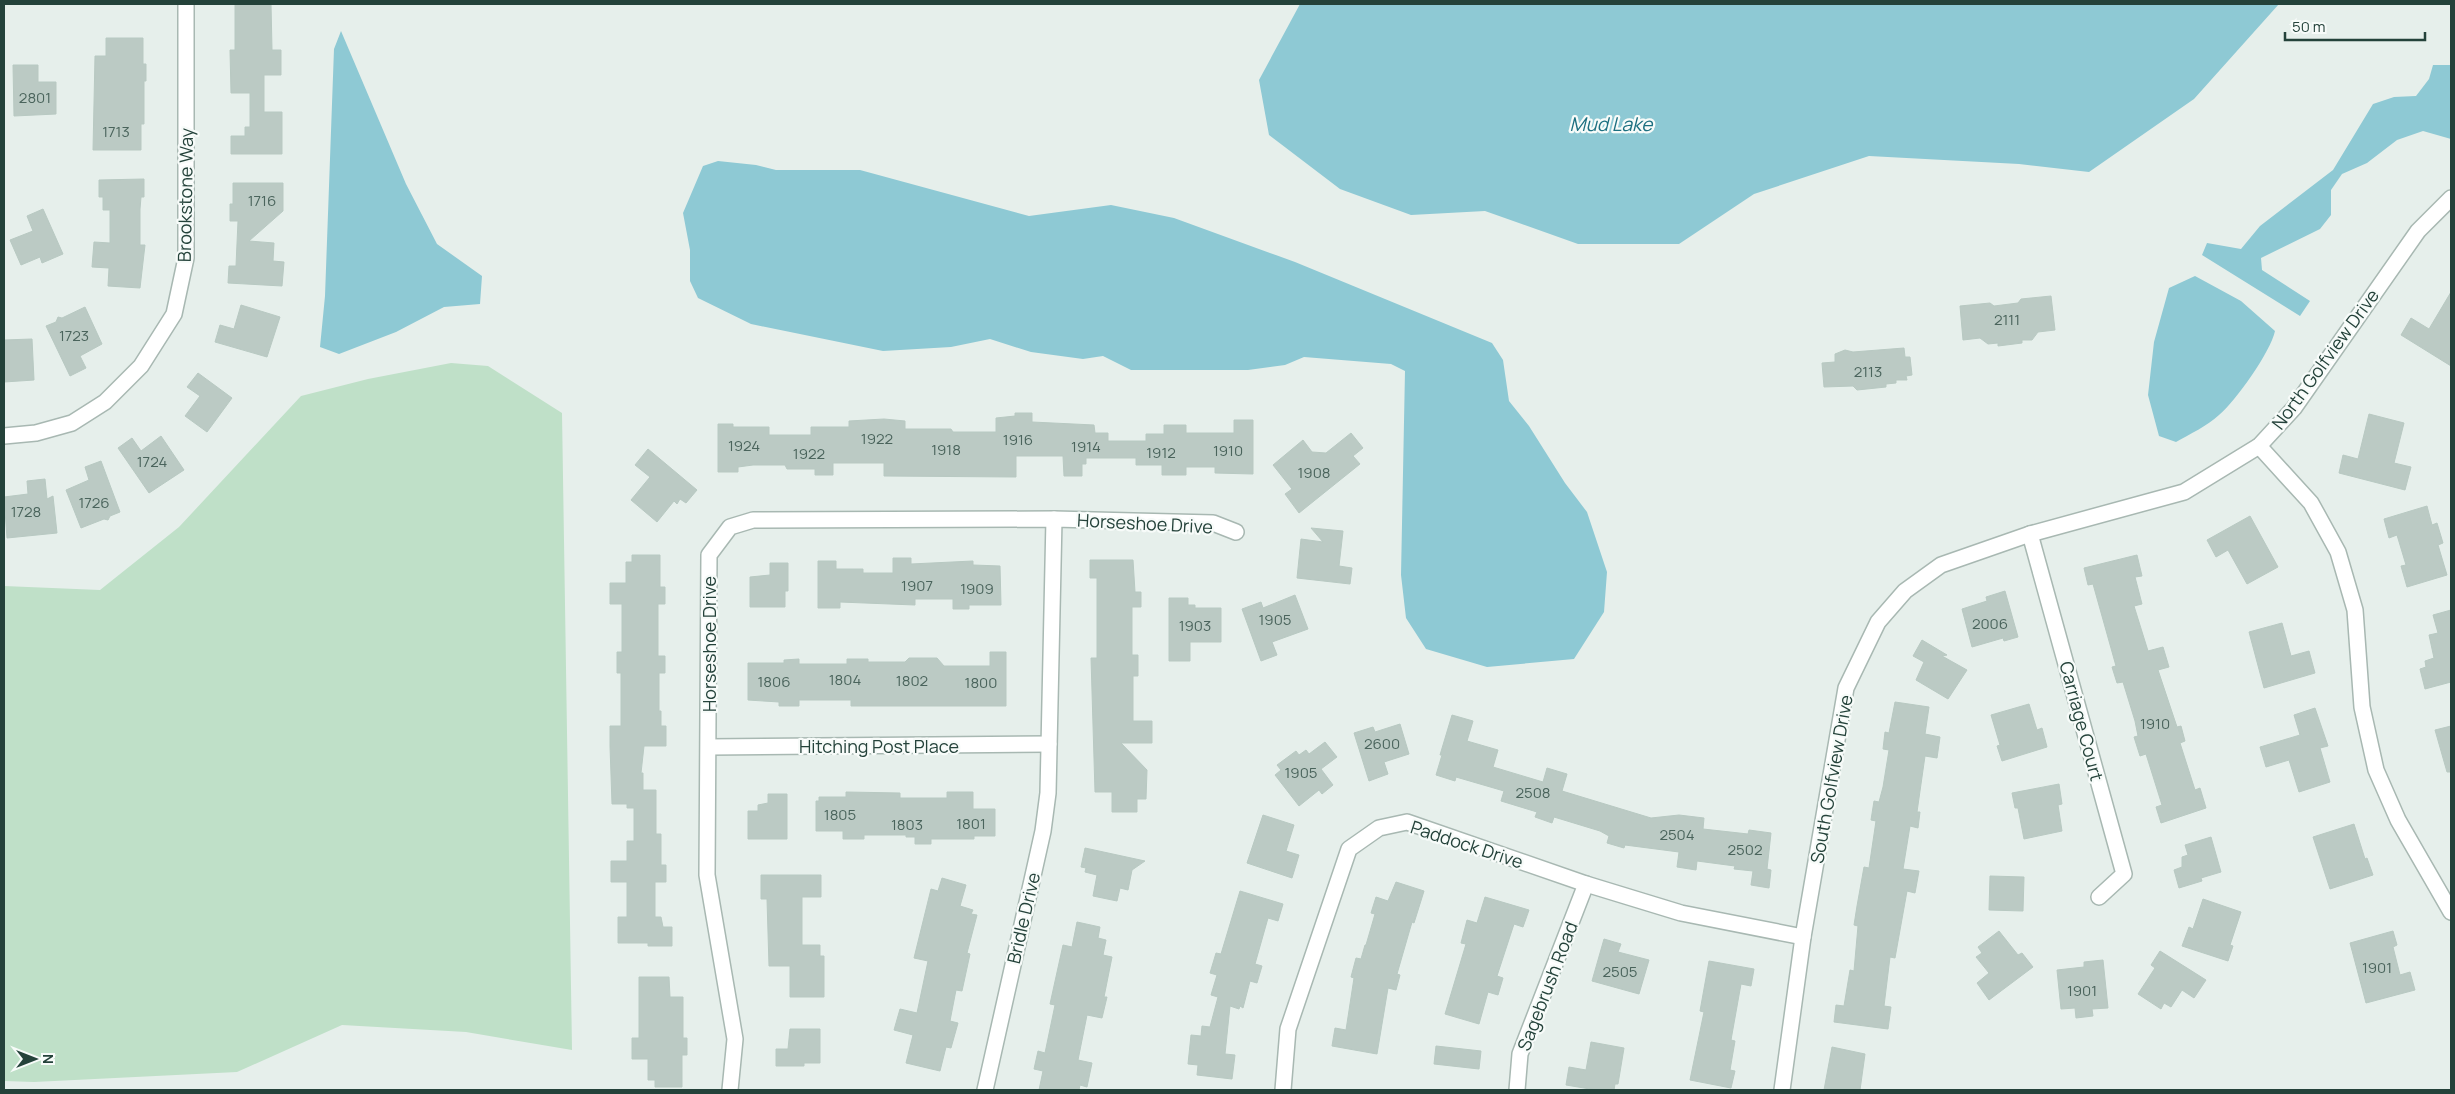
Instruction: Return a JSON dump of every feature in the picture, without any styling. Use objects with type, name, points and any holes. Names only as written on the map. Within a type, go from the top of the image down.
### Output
[{"type":"street","name":"Brookstone Way","points":[[4,436],[36,433],[72,423],[105,402],[141,366],[174,314],[186,258],[186,4]]},
{"type":"street","name":"North Golfview Drive","points":[[2030,534],[2184,492],[2259,446],[2294,408],[2418,231],[2451,198]]},
{"type":"street","points":[[2259,446],[2311,503],[2338,552],[2355,610],[2362,707],[2376,770],[2398,820],[2451,912]]},
{"type":"street","name":"Horseshoe Drive","points":[[730,1090],[735,1039],[707,875],[709,555],[730,526],[753,520],[1054,518],[1213,524],[1236,532]]},
{"type":"street","name":"Horseshoe Drive","points":[[1049,744],[1054,518]]},
{"type":"street","name":"Carriage Court","points":[[2030,534],[2124,874],[2099,897]]},
{"type":"street","name":"South Golfview Drive","points":[[1782,1090],[1803,937],[1846,688],[1878,622],[1905,592],[1941,565],[2030,534]]},
{"type":"street","name":"Hitching Post Place","points":[[709,747],[1049,744]]},
{"type":"street","name":"Bridle Drive","points":[[985,1090],[1043,831],[1048,793],[1049,744]]},
{"type":"street","name":"Paddock Drive","points":[[1283,1090],[1288,1029],[1349,849],[1379,828],[1407,822],[1586,884],[1681,913],[1803,937]]},
{"type":"street","name":"Sagebrush Road","points":[[1517,1090],[1520,1054],[1586,884]]},
{"type":"green space","points":[[451,363],[488,366],[562,413],[572,1050],[466,1032],[342,1025],[237,1072],[34,1082],[4,1081],[4,586],[100,590],[179,527],[301,396],[368,379]]},
{"type":"water","name":"Mud Lake","points":[[1300,4],[2279,4],[2194,99],[2089,172],[2019,164],[1869,156],[1754,194],[1679,244],[1578,244],[1485,211],[1411,215],[1340,189],[1269,135],[1259,80]]},
{"type":"water","points":[[341,31],[406,184],[437,244],[482,276],[480,304],[444,307],[396,332],[339,354],[320,347],[325,296],[334,49]]},
{"type":"water","points":[[2433,65],[2451,65],[2451,139],[2423,131],[2397,140],[2367,163],[2342,174],[2331,190],[2331,215],[2320,229],[2261,258],[2262,270],[2310,301],[2300,316],[2202,255],[2207,243],[2241,249],[2260,226],[2333,170],[2373,104],[2394,97],[2416,96],[2429,79]]},
{"type":"water","points":[[718,161],[756,165],[776,170],[860,170],[1029,216],[1111,205],[1174,218],[1295,262],[1492,343],[1503,360],[1509,401],[1529,426],[1565,483],[1587,512],[1607,572],[1604,612],[1574,659],[1487,667],[1426,649],[1406,618],[1401,575],[1405,371],[1391,364],[1304,357],[1285,365],[1248,370],[1131,370],[1103,356],[1083,359],[1031,352],[990,339],[951,347],[883,351],[751,324],[698,298],[690,281],[690,250],[683,213],[703,166]]},
{"type":"water","points":[[2195,276],[2241,301],[2275,331],[2260,363],[2243,388],[2226,408],[2209,423],[2176,442],[2159,436],[2148,395],[2154,342],[2169,288]]},
{"type":"building","points":[[235,4],[271,4],[272,50],[281,50],[281,75],[264,75],[264,112],[282,112],[282,154],[231,154],[231,136],[245,136],[245,127],[250,127],[250,93],[231,93],[230,50],[235,50]]},
{"type":"building","points":[[106,38],[143,38],[143,64],[146,64],[146,81],[144,81],[144,124],[141,124],[141,150],[93,150],[95,56],[106,56]]},
{"type":"building","points":[[13,65],[38,65],[38,82],[56,82],[56,114],[14,116]]},
{"type":"building","points":[[144,179],[144,197],[141,197],[140,209],[140,245],[145,245],[140,288],[108,286],[109,268],[92,267],[94,242],[110,243],[110,210],[103,210],[103,197],[99,197],[99,180]]},
{"type":"building","points":[[233,183],[283,183],[283,211],[249,241],[274,243],[273,261],[284,262],[282,286],[228,283],[229,266],[236,266],[238,221],[230,221],[230,204],[233,204]]},
{"type":"building","points":[[43,209],[63,254],[42,263],[40,257],[21,265],[10,240],[33,231],[27,216]]},
{"type":"building","points":[[2451,292],[2451,366],[2401,335],[2411,318],[2429,329]]},
{"type":"building","points":[[2051,296],[2055,330],[2038,332],[2032,340],[2022,340],[2022,343],[1998,346],[1998,343],[1988,344],[1980,338],[1963,340],[1960,306],[1990,303],[1994,306],[2018,303],[2021,299]]},
{"type":"building","points":[[241,305],[280,317],[267,357],[215,342],[220,325],[234,329]]},
{"type":"building","points":[[85,307],[102,344],[80,356],[86,368],[70,376],[46,326],[56,322],[58,317],[62,318]]},
{"type":"building","points":[[32,339],[34,380],[4,382],[4,340]]},
{"type":"building","points":[[1904,348],[1905,357],[1910,357],[1912,375],[1906,376],[1907,380],[1896,380],[1896,383],[1886,384],[1886,387],[1857,390],[1853,386],[1824,387],[1822,363],[1835,362],[1835,354],[1845,350],[1853,352]]},
{"type":"building","points":[[198,373],[232,398],[207,432],[185,416],[200,396],[187,387]]},
{"type":"building","points":[[1015,413],[1032,413],[1032,422],[1094,425],[1095,433],[1108,433],[1108,441],[1146,441],[1146,434],[1164,434],[1164,425],[1186,425],[1186,433],[1234,433],[1234,420],[1253,420],[1253,474],[1215,473],[1215,467],[1186,467],[1186,475],[1162,475],[1162,465],[1136,465],[1136,458],[1086,458],[1086,464],[1082,464],[1082,476],[1064,476],[1063,456],[1016,456],[1016,477],[884,476],[884,463],[833,463],[833,475],[815,475],[815,469],[787,469],[785,465],[753,465],[738,467],[738,472],[718,472],[718,424],[733,424],[733,427],[769,427],[769,435],[811,435],[811,427],[849,427],[849,421],[884,419],[905,421],[905,429],[951,429],[953,432],[996,432],[996,418],[1015,416]]},
{"type":"building","points":[[2369,414],[2404,423],[2394,463],[2411,467],[2405,490],[2339,473],[2343,455],[2358,459]]},
{"type":"building","points":[[1351,433],[1363,448],[1353,456],[1360,464],[1299,513],[1285,494],[1292,489],[1273,465],[1303,440],[1312,452],[1326,453]]},
{"type":"building","points":[[161,436],[184,470],[149,493],[118,448],[132,438],[141,451]]},
{"type":"building","points":[[648,449],[697,490],[686,503],[680,499],[677,504],[674,501],[657,522],[631,500],[650,477],[635,465]]},
{"type":"building","points":[[101,461],[120,512],[110,516],[108,520],[104,519],[81,528],[66,490],[89,480],[85,467]]},
{"type":"building","points":[[45,479],[47,499],[53,496],[57,533],[7,538],[4,497],[28,494],[27,481]]},
{"type":"building","points":[[2427,506],[2432,525],[2437,523],[2443,543],[2438,545],[2447,575],[2407,587],[2401,566],[2406,565],[2397,535],[2389,538],[2384,519]]},
{"type":"building","points":[[2250,516],[2278,567],[2247,584],[2228,550],[2216,557],[2207,540]]},
{"type":"building","points":[[1311,528],[1343,531],[1339,566],[1352,568],[1350,584],[1297,578],[1301,539],[1323,542]]},
{"type":"building","points":[[632,555],[660,555],[660,587],[665,587],[665,604],[658,604],[658,656],[665,656],[665,673],[659,673],[659,711],[661,711],[661,726],[666,726],[666,746],[644,746],[641,773],[643,773],[643,790],[656,790],[656,834],[661,834],[661,865],[666,865],[666,882],[655,882],[655,917],[661,917],[663,927],[672,927],[672,946],[648,946],[648,943],[618,943],[618,917],[627,917],[627,882],[611,882],[611,861],[627,861],[627,841],[634,841],[634,808],[627,808],[627,804],[612,804],[610,746],[610,726],[621,726],[621,673],[617,673],[617,652],[622,652],[622,604],[610,604],[610,583],[626,583],[626,562],[632,562]]},
{"type":"building","points":[[2137,555],[2142,576],[2135,577],[2142,604],[2134,606],[2148,651],[2163,647],[2169,667],[2158,670],[2177,727],[2181,726],[2185,741],[2180,743],[2195,790],[2200,788],[2206,808],[2161,823],[2156,807],[2162,805],[2146,754],[2140,756],[2134,737],[2138,736],[2135,721],[2123,682],[2117,683],[2112,667],[2116,666],[2093,584],[2088,585],[2084,568]]},
{"type":"building","points":[[893,558],[911,558],[911,564],[973,561],[973,565],[1000,566],[1001,605],[969,605],[969,609],[953,609],[953,599],[915,599],[915,605],[840,602],[840,608],[818,608],[818,561],[836,561],[836,569],[863,569],[863,573],[893,573]]},
{"type":"building","points":[[1090,560],[1133,560],[1135,592],[1141,592],[1141,607],[1132,607],[1132,655],[1138,655],[1138,676],[1133,676],[1133,721],[1152,721],[1152,743],[1121,743],[1147,770],[1146,799],[1137,799],[1137,812],[1112,812],[1112,792],[1095,792],[1091,658],[1097,658],[1097,578],[1090,578]]},
{"type":"building","points":[[770,563],[788,563],[788,591],[785,591],[785,607],[750,607],[750,577],[770,575]]},
{"type":"building","points":[[2005,591],[2018,637],[2004,641],[2003,638],[1972,647],[1962,609],[1987,601],[1986,597]]},
{"type":"building","points":[[1295,595],[1308,629],[1272,642],[1277,655],[1261,661],[1242,609],[1261,602],[1263,608]]},
{"type":"building","points":[[1169,598],[1188,598],[1188,605],[1195,605],[1195,608],[1221,608],[1221,642],[1190,642],[1190,661],[1169,661]]},
{"type":"building","points":[[2451,610],[2451,682],[2425,689],[2420,669],[2426,667],[2425,661],[2434,658],[2429,635],[2438,633],[2433,615]]},
{"type":"building","points":[[2282,623],[2291,656],[2309,651],[2315,673],[2264,688],[2249,632]]},
{"type":"building","points":[[1922,640],[1947,655],[1942,656],[1967,670],[1948,699],[1916,680],[1924,662],[1913,656]]},
{"type":"building","points":[[990,652],[1006,652],[1006,706],[851,706],[851,700],[799,700],[799,706],[779,706],[779,702],[748,700],[748,663],[784,663],[784,660],[799,659],[799,664],[847,664],[847,659],[868,659],[868,662],[905,662],[909,658],[937,658],[944,666],[990,666]]},
{"type":"building","points":[[1895,702],[1929,707],[1925,734],[1940,737],[1937,758],[1925,756],[1917,812],[1920,812],[1918,828],[1910,826],[1903,869],[1919,871],[1915,893],[1907,891],[1895,958],[1890,957],[1884,1006],[1891,1007],[1888,1029],[1834,1022],[1836,1005],[1844,1006],[1850,970],[1854,971],[1858,926],[1854,925],[1864,867],[1869,868],[1876,821],[1871,820],[1874,801],[1879,802],[1883,787],[1889,750],[1883,749],[1885,732],[1889,733]]},
{"type":"building","points":[[2029,704],[2037,730],[2042,728],[2047,747],[2002,761],[1997,746],[2000,745],[1991,715]]},
{"type":"building","points":[[2315,708],[2328,746],[2320,748],[2330,782],[2299,792],[2289,760],[2266,767],[2260,747],[2300,735],[2294,715]]},
{"type":"building","points":[[1452,715],[1473,721],[1467,741],[1498,750],[1493,767],[1543,782],[1547,768],[1567,774],[1562,791],[1651,818],[1679,815],[1704,818],[1703,829],[1748,834],[1749,830],[1771,833],[1767,869],[1771,870],[1769,888],[1751,885],[1753,871],[1734,869],[1735,866],[1697,861],[1696,870],[1677,867],[1679,852],[1625,845],[1624,848],[1607,843],[1609,836],[1600,831],[1554,817],[1552,823],[1535,817],[1537,812],[1501,801],[1504,791],[1456,777],[1455,781],[1436,775]]},
{"type":"building","points":[[1400,724],[1409,754],[1384,762],[1388,774],[1369,781],[1354,733],[1373,727],[1375,732]]},
{"type":"building","points":[[2451,726],[2451,772],[2447,772],[2435,730]]},
{"type":"building","points":[[1325,742],[1337,757],[1321,769],[1333,785],[1322,794],[1319,790],[1299,806],[1275,775],[1281,770],[1277,765],[1296,751],[1299,755],[1306,750],[1309,754]]},
{"type":"building","points":[[2059,784],[2062,804],[2058,805],[2062,831],[2024,839],[2018,808],[2015,808],[2012,793]]},
{"type":"building","points":[[846,792],[900,793],[900,798],[947,798],[947,792],[973,792],[973,809],[995,809],[995,836],[974,836],[974,839],[931,839],[931,844],[915,844],[915,837],[906,837],[906,835],[864,835],[864,839],[843,839],[843,831],[816,831],[816,801],[819,801],[819,797],[846,797]]},
{"type":"building","points":[[768,794],[787,794],[787,839],[748,839],[748,811],[758,811],[758,805],[768,803]]},
{"type":"building","points":[[1263,815],[1294,825],[1286,851],[1299,855],[1292,878],[1247,863]]},
{"type":"building","points":[[2354,824],[2365,859],[2367,858],[2373,875],[2330,889],[2313,837]]},
{"type":"building","points":[[2211,837],[2221,872],[2201,878],[2202,881],[2179,888],[2174,870],[2182,867],[2182,857],[2188,855],[2185,845]]},
{"type":"building","points":[[1085,848],[1145,861],[1132,870],[1128,890],[1120,888],[1117,901],[1093,896],[1097,875],[1085,872],[1086,868],[1081,867]]},
{"type":"building","points":[[761,875],[821,875],[821,897],[802,897],[802,945],[820,945],[820,956],[824,956],[824,997],[790,997],[790,966],[769,966],[767,899],[761,899]]},
{"type":"building","points":[[1990,876],[2024,877],[2023,911],[1989,910]]},
{"type":"building","points":[[942,878],[966,885],[960,906],[973,910],[971,914],[977,915],[967,953],[970,954],[962,991],[956,990],[950,1021],[958,1023],[951,1048],[946,1047],[940,1071],[906,1063],[913,1035],[894,1030],[900,1009],[917,1013],[928,961],[914,958],[931,889],[938,891]]},
{"type":"building","points":[[1396,882],[1424,891],[1414,923],[1412,922],[1397,974],[1400,975],[1396,990],[1388,988],[1377,1054],[1332,1046],[1335,1028],[1346,1030],[1354,978],[1351,977],[1356,958],[1361,959],[1366,945],[1375,914],[1371,913],[1376,897],[1388,901]]},
{"type":"building","points":[[1240,891],[1283,904],[1278,921],[1268,918],[1255,964],[1262,966],[1257,983],[1250,981],[1243,1008],[1240,1006],[1239,1009],[1230,1006],[1225,1054],[1235,1055],[1232,1079],[1197,1075],[1198,1065],[1188,1064],[1191,1035],[1201,1036],[1202,1026],[1210,1027],[1218,997],[1211,995],[1217,975],[1210,973],[1216,953],[1221,954]]},
{"type":"building","points":[[1485,897],[1529,910],[1523,927],[1514,924],[1497,976],[1503,978],[1498,995],[1488,992],[1479,1024],[1445,1014],[1466,944],[1461,943],[1467,920],[1477,923]]},
{"type":"building","points":[[2203,899],[2241,912],[2230,945],[2233,946],[2228,961],[2182,946],[2189,927],[2193,929]]},
{"type":"building","points":[[1077,922],[1100,927],[1098,938],[1106,940],[1103,955],[1112,957],[1104,997],[1107,997],[1102,1018],[1087,1015],[1078,1060],[1092,1063],[1087,1087],[1080,1085],[1079,1090],[1039,1090],[1043,1071],[1034,1069],[1038,1051],[1045,1053],[1055,1005],[1050,1004],[1063,945],[1072,947]]},
{"type":"building","points":[[1999,931],[2018,955],[2022,953],[2033,967],[1989,1000],[1977,983],[1989,973],[1976,957],[1982,953],[1978,947]]},
{"type":"building","points":[[2393,931],[2397,945],[2393,947],[2400,975],[2410,972],[2415,990],[2366,1003],[2350,943]]},
{"type":"building","points":[[1604,939],[1621,944],[1618,952],[1649,960],[1639,994],[1592,981]]},
{"type":"building","points":[[2160,951],[2206,980],[2194,998],[2182,990],[2171,1007],[2164,1003],[2161,1009],[2138,994],[2155,968],[2151,965]]},
{"type":"building","points":[[2103,960],[2108,1008],[2092,1009],[2093,1016],[2076,1018],[2075,1008],[2061,1009],[2057,970],[2084,967],[2084,962]]},
{"type":"building","points":[[1709,961],[1754,969],[1751,986],[1741,984],[1731,1040],[1735,1041],[1730,1070],[1735,1071],[1731,1088],[1690,1080],[1704,1012],[1700,1011]]},
{"type":"building","points":[[639,977],[669,977],[670,997],[683,997],[683,1038],[687,1038],[687,1055],[682,1055],[682,1087],[655,1087],[655,1080],[648,1080],[648,1059],[632,1059],[632,1038],[639,1038]]},
{"type":"building","points":[[790,1029],[820,1029],[820,1063],[804,1063],[804,1066],[776,1066],[776,1049],[788,1049]]},
{"type":"building","points":[[1591,1042],[1624,1048],[1618,1084],[1615,1084],[1614,1090],[1596,1090],[1566,1085],[1569,1067],[1586,1070]]},
{"type":"building","points":[[1436,1046],[1481,1051],[1479,1069],[1434,1064]]},
{"type":"building","points":[[1832,1047],[1865,1054],[1860,1090],[1824,1090]]}]
